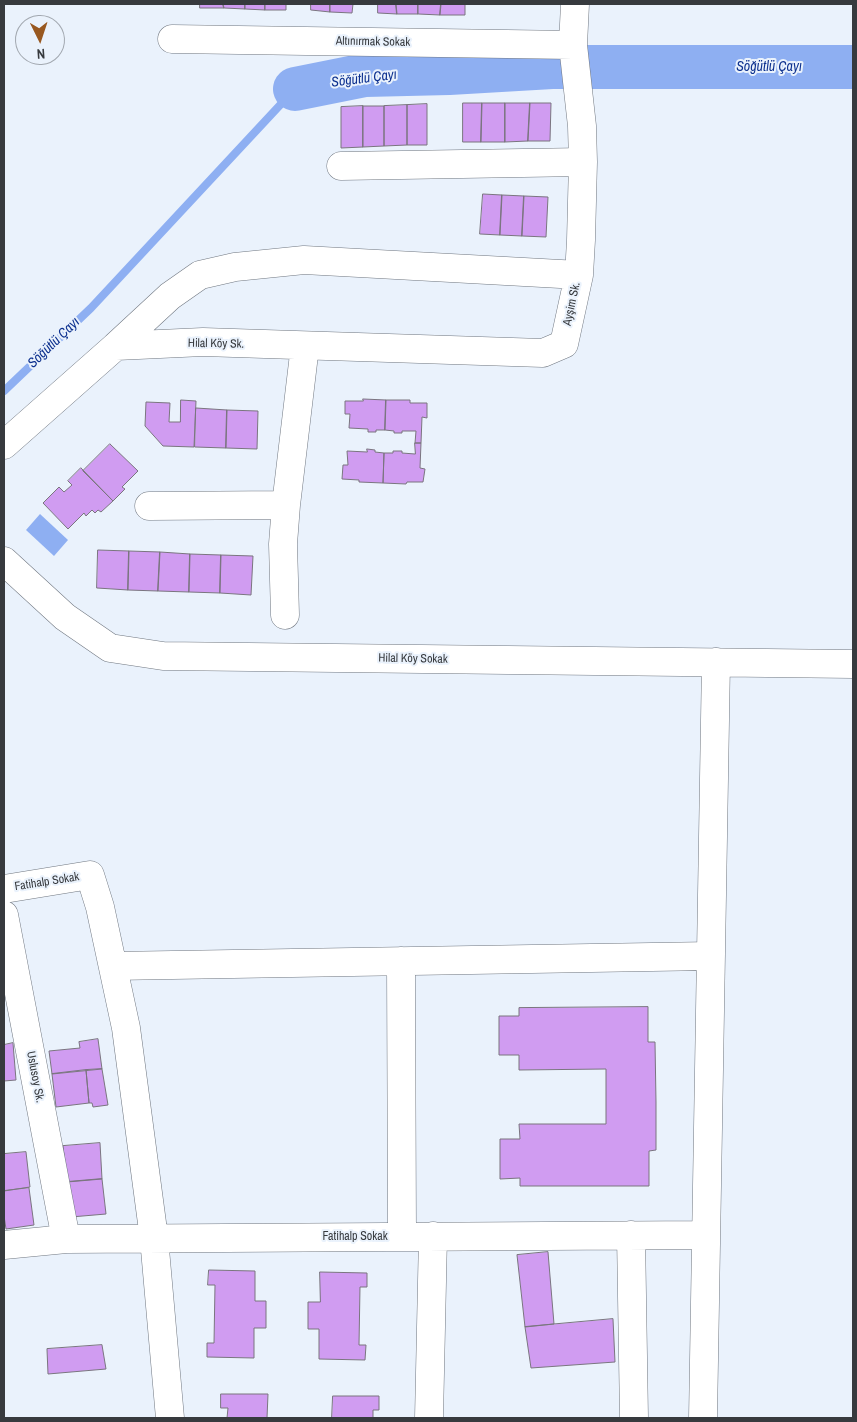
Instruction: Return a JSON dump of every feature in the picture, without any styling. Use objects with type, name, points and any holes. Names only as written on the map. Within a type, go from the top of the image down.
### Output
[{"type":"street","name":"Ayşim Sk.","points":[[305,346],[543,353],[564,344],[579,275],[581,240],[583,162],[582,126],[573,45],[575,4]]},
{"type":"street","name":"Altınırmak Sokak","points":[[172,39],[573,45]]},
{"type":"street","points":[[341,166],[583,162]]},
{"type":"street","points":[[4,445],[170,296],[200,275],[236,267],[304,260],[579,275]]},
{"type":"street","name":"Hilal Köy Sk.","points":[[116,346],[203,342],[305,346]]},
{"type":"street","points":[[284,615],[283,544],[286,505],[305,346]]},
{"type":"street","points":[[149,506],[286,505]]},
{"type":"street","name":"Hilal Köy Sokak","points":[[4,561],[65,617],[110,648],[163,656],[853,664]]},
{"type":"street","points":[[703,1418],[716,662]]},
{"type":"street","name":"Fatihalp Sokak","points":[[4,888],[90,875],[100,907],[113,966]]},
{"type":"street","name":"Uslusoy Sk.","points":[[4,915],[66,1239]]},
{"type":"street","points":[[170,1418],[154,1238],[126,1028],[113,966],[711,956]]},
{"type":"street","points":[[401,961],[402,1237]]},
{"type":"street","points":[[631,1235],[634,1418]]},
{"type":"street","name":"Fatihalp Sokak","points":[[4,1245],[66,1239],[706,1235]]},
{"type":"street","points":[[429,1418],[433,1236]]},
{"type":"water","points":[[40,514],[68,540],[54,556],[26,530]]},
{"type":"building","points":[[200,4],[223,4],[224,8],[200,8]]},
{"type":"building","points":[[223,4],[245,4],[245,9],[224,8]]},
{"type":"building","points":[[245,4],[265,4],[265,10],[245,9]]},
{"type":"building","points":[[265,4],[286,4],[286,10],[265,10]]},
{"type":"building","points":[[311,4],[330,4],[330,12],[311,10]]},
{"type":"building","points":[[330,4],[353,4],[352,13],[330,12]]},
{"type":"building","points":[[378,4],[396,4],[397,14],[378,13]]},
{"type":"building","points":[[396,4],[418,4],[418,14],[397,14]]},
{"type":"building","points":[[418,4],[441,4],[440,15],[418,14]]},
{"type":"building","points":[[441,4],[465,4],[465,15],[440,15]]},
{"type":"building","points":[[463,103],[482,103],[481,142],[463,142]]},
{"type":"building","points":[[482,103],[505,103],[505,142],[481,142]]},
{"type":"building","points":[[505,103],[530,103],[528,141],[505,142]]},
{"type":"building","points":[[530,103],[551,103],[550,141],[528,141]]},
{"type":"building","points":[[427,104],[427,145],[407,145],[407,105]]},
{"type":"building","points":[[407,105],[407,145],[384,146],[384,106]]},
{"type":"building","points":[[363,106],[363,147],[341,148],[341,107]]},
{"type":"building","points":[[363,106],[384,106],[384,146],[363,147]]},
{"type":"building","points":[[483,194],[502,195],[500,235],[480,234]]},
{"type":"building","points":[[502,195],[524,196],[522,236],[500,235]]},
{"type":"building","points":[[524,196],[548,197],[546,237],[522,236]]},
{"type":"building","points":[[363,399],[386,400],[385,430],[368,432],[368,429],[349,428],[350,414],[345,414],[345,401],[363,401]]},
{"type":"building","points":[[181,400],[196,401],[194,447],[163,446],[145,426],[146,402],[170,403],[169,422],[180,422]]},
{"type":"building","points":[[386,400],[410,400],[410,403],[427,403],[427,418],[422,417],[421,443],[415,443],[416,431],[394,433],[394,431],[385,430]]},
{"type":"building","points":[[196,408],[227,410],[226,448],[195,447]]},
{"type":"building","points":[[227,410],[258,411],[257,449],[226,448]]},
{"type":"building","points":[[415,443],[421,443],[420,468],[425,469],[423,482],[407,482],[406,484],[383,483],[384,453],[402,451],[402,453],[415,454]]},
{"type":"building","points":[[110,444],[138,471],[122,487],[125,489],[113,501],[83,471]]},
{"type":"building","points":[[367,449],[384,453],[383,483],[342,479],[343,465],[348,465],[347,451],[367,452]]},
{"type":"building","points":[[81,468],[113,501],[101,512],[98,510],[95,513],[92,510],[86,516],[84,513],[68,529],[43,503],[59,487],[64,492],[72,485],[68,481]]},
{"type":"building","points":[[98,550],[129,551],[128,590],[97,588]]},
{"type":"building","points":[[129,551],[160,552],[158,591],[128,590]]},
{"type":"building","points":[[160,552],[190,554],[189,592],[158,591]]},
{"type":"building","points":[[190,554],[221,555],[220,593],[189,592]]},
{"type":"building","points":[[221,555],[253,556],[251,595],[220,593]]},
{"type":"building","points":[[648,1007],[648,1042],[655,1042],[656,1102],[656,1150],[649,1151],[649,1186],[520,1186],[520,1178],[500,1179],[500,1139],[520,1139],[519,1124],[606,1124],[606,1069],[519,1070],[519,1055],[499,1055],[499,1016],[519,1016],[519,1008]]},
{"type":"building","points":[[98,1039],[102,1069],[52,1074],[49,1051],[80,1048],[79,1042]]},
{"type":"building","points":[[13,1043],[16,1080],[4,1081],[4,1045]]},
{"type":"building","points":[[102,1069],[108,1105],[93,1107],[92,1103],[89,1103],[86,1070]]},
{"type":"building","points":[[86,1070],[89,1103],[56,1107],[52,1074]]},
{"type":"building","points":[[100,1143],[102,1179],[67,1182],[63,1146]]},
{"type":"building","points":[[26,1152],[30,1187],[4,1191],[4,1154]]},
{"type":"building","points":[[102,1179],[106,1214],[71,1217],[67,1182]]},
{"type":"building","points":[[29,1188],[34,1225],[6,1229],[4,1191]]},
{"type":"building","points":[[548,1252],[554,1324],[525,1327],[517,1255]]},
{"type":"building","points":[[209,1270],[255,1271],[255,1301],[266,1301],[266,1328],[254,1328],[254,1358],[207,1357],[207,1343],[214,1343],[215,1285],[208,1285]]},
{"type":"building","points":[[320,1272],[367,1273],[367,1287],[360,1287],[359,1345],[366,1345],[365,1360],[319,1359],[319,1329],[308,1329],[308,1302],[320,1302]]},
{"type":"building","points":[[613,1319],[615,1362],[531,1368],[525,1327]]},
{"type":"building","points":[[102,1345],[106,1369],[48,1374],[47,1349]]},
{"type":"building","points":[[221,1394],[268,1394],[267,1418],[227,1418],[228,1408],[221,1408]]},
{"type":"building","points":[[333,1396],[379,1396],[379,1410],[373,1410],[373,1418],[332,1418]]},
{"type":"waterway","name":"Söğütlü Çayı","points":[[295,89],[365,75],[449,73],[552,67],[853,67]]},
{"type":"waterway","name":"Söğütlü Çayı","points":[[4,391],[91,308],[295,89]]}]
